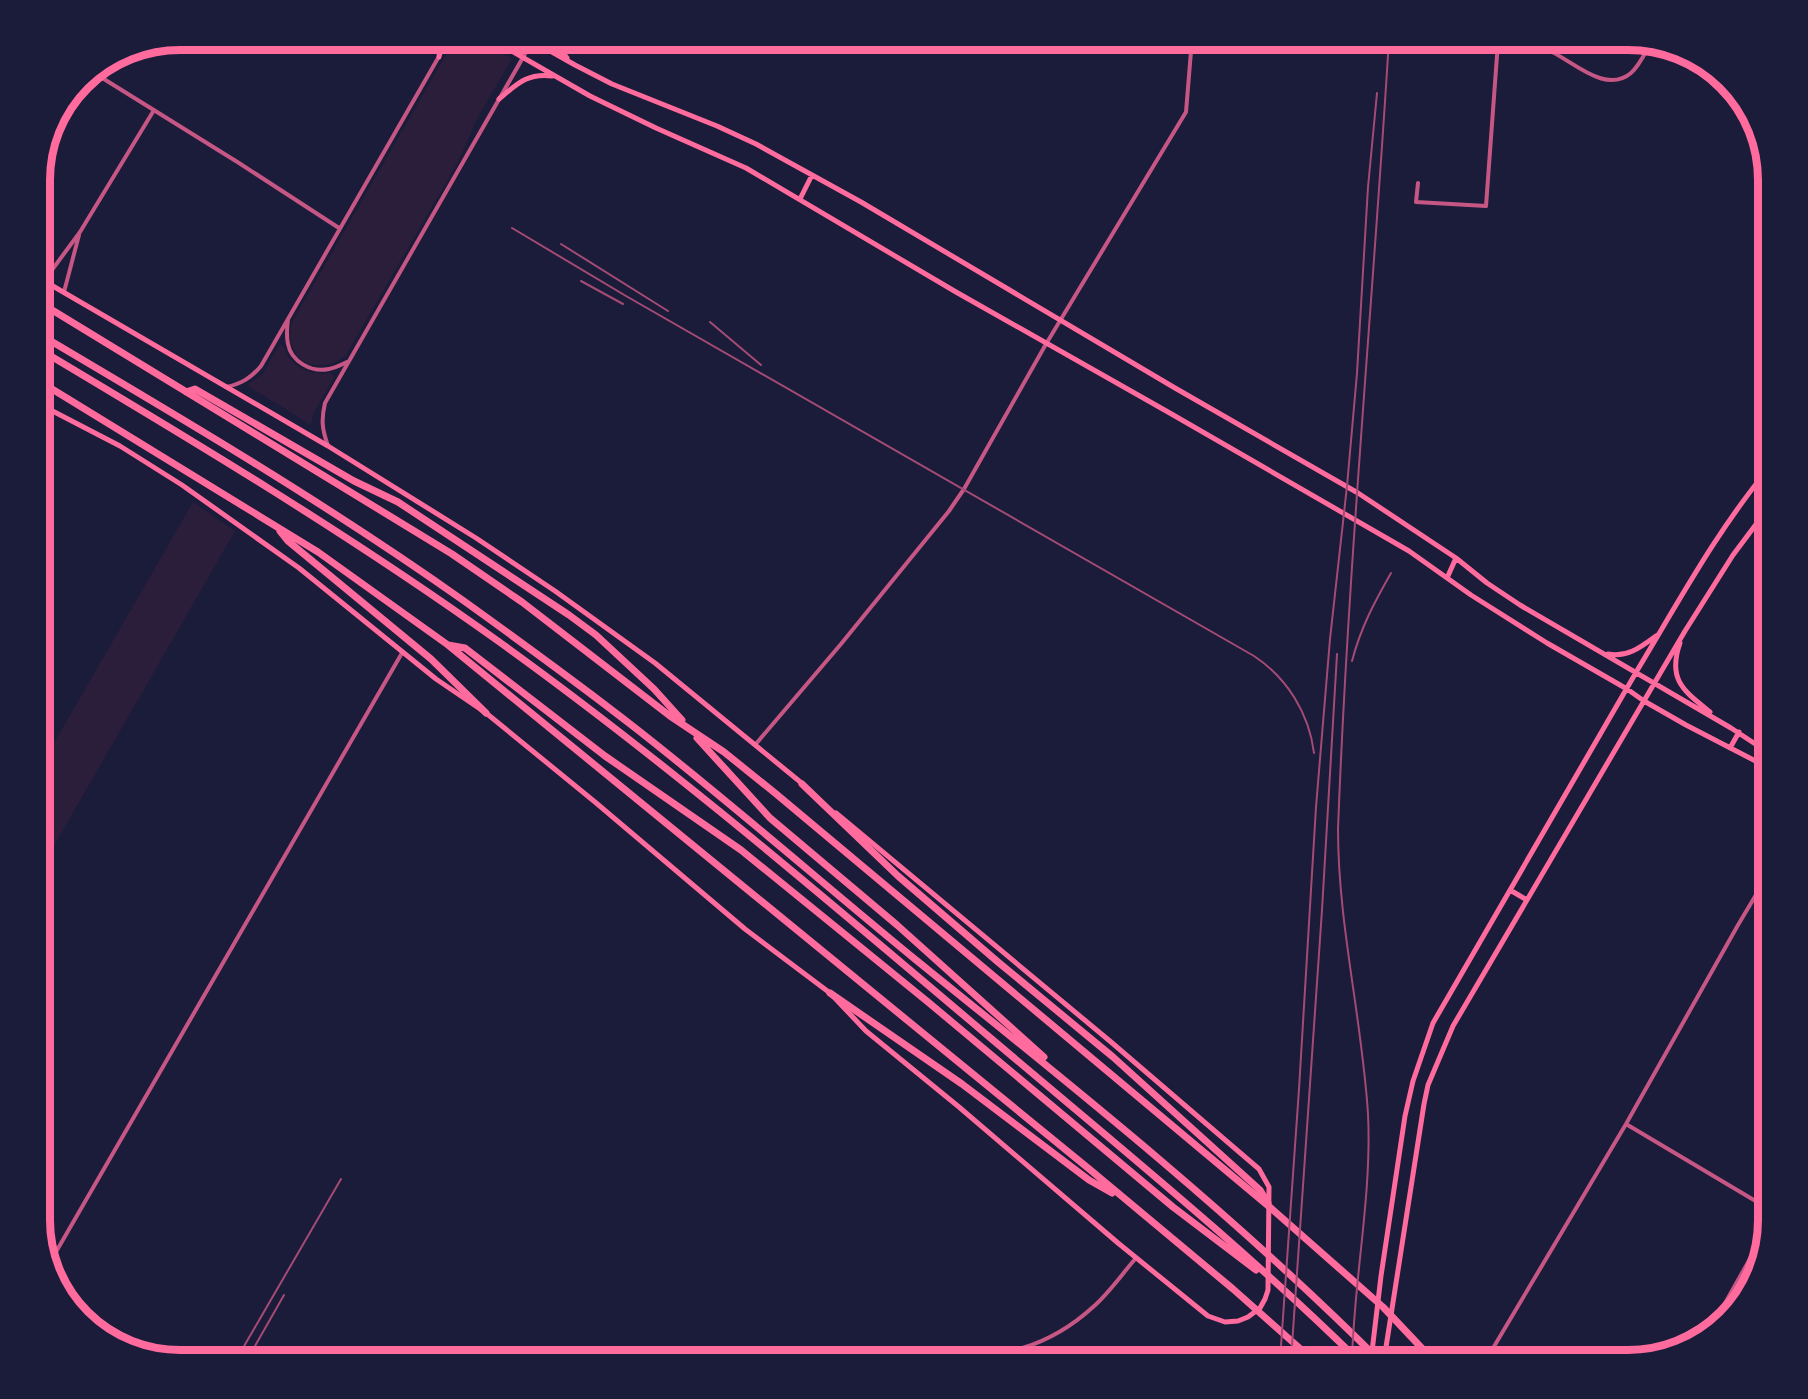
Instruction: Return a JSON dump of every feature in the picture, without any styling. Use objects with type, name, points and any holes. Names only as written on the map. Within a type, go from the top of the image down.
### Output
[{"type":"highway","points":[[50,309],[460,560],[522,602],[670,716],[724,752],[1272,1209],[1383,1307],[1424,1350]]},
{"type":"highway","points":[[50,341],[288,483],[463,600],[533,651],[663,751],[1103,1112],[1245,1234],[1371,1350]]},
{"type":"highway","points":[[50,356],[244,471],[326,523],[498,640],[579,701],[723,815],[967,1018],[1237,1252],[1290,1295],[1348,1350]]},
{"type":"highway","points":[[50,388],[318,552],[448,645],[1233,1289],[1301,1350]]},
{"type":"highway","points":[[186,392],[195,389],[354,481],[398,502],[596,635],[654,689],[770,818],[897,925],[1103,1112]]},
{"type":"highway","points":[[276,526],[288,541],[432,659],[486,713]]},
{"type":"highway","points":[[448,645],[465,648],[605,756],[741,850],[919,994],[1173,1207],[1237,1252]]},
{"type":"highway","points":[[802,784],[898,876],[1113,1057],[1260,1190],[1272,1209]]},
{"type":"highway","points":[[830,993],[962,1084],[1089,1180],[1125,1200]]},
{"type":"main road","points":[[439,57],[440,50]]},
{"type":"main road","points":[[510,50],[590,96],[746,168],[1046,344],[1409,551],[1547,643],[1686,725],[1758,762]]},
{"type":"main road","points":[[549,50],[612,84],[756,144],[966,262],[1358,493],[1456,558],[1487,583],[1520,605],[1758,746]]},
{"type":"main road","points":[[560,50],[574,65]]},
{"type":"main road","points":[[499,99],[518,82],[528,78],[543,75],[558,77]]},
{"type":"main road","points":[[800,199],[812,175]]},
{"type":"main road","points":[[50,284],[328,446],[476,538],[555,591],[655,663],[1111,1042],[1259,1168],[1269,1187],[1268,1290],[1260,1308],[1238,1321],[1225,1322],[1208,1316],[866,1031],[830,993],[745,929],[604,809],[486,713],[402,653],[299,568],[186,488],[120,446],[50,410]]},
{"type":"main road","points":[[1372,1350],[1408,1100],[1433,1023],[1636,672],[1725,527],[1758,481]]},
{"type":"main road","points":[[1384,1350],[1428,1086],[1446,1040],[1685,631],[1733,555],[1758,522]]},
{"type":"main road","points":[[1447,578],[1456,558]]},
{"type":"main road","points":[[1685,631],[1675,664],[1681,685],[1687,694],[1731,728]]},
{"type":"main road","points":[[1601,652],[1616,655],[1630,653],[1660,633]]},
{"type":"main road","points":[[1730,748],[1738,732]]},
{"type":"main road","points":[[1510,890],[1527,900]]},
{"type":"main road","points":[[1392,1203],[1407,1204]]},
{"type":"main road","points":[[1381,1276],[1396,1280]]},
{"type":"street","points":[[226,387],[239,384],[255,374],[443,50]]},
{"type":"street","points":[[328,446],[322,430],[325,403],[527,50]]},
{"type":"street","points":[[754,746],[949,512],[964,489],[1046,344],[1186,112],[1191,50]]},
{"type":"street","points":[[1418,183],[1416,202],[1486,206],[1497,50]]},
{"type":"street","points":[[1547,50],[1598,78],[1609,80],[1629,75],[1637,67],[1646,51]]},
{"type":"street","points":[[100,77],[339,228]]},
{"type":"street","points":[[50,273],[80,232],[154,110]]},
{"type":"street","points":[[64,292],[80,232]]},
{"type":"street","points":[[289,316],[288,346],[293,356],[303,365],[326,370],[348,362]]},
{"type":"street","points":[[54,1255],[402,653]]},
{"type":"street","points":[[1492,1350],[1626,1124],[1758,892]]},
{"type":"street","points":[[1626,1124],[1758,1202]]},
{"type":"street","points":[[1722,1309],[1754,1251]]},
{"type":"street","points":[[1018,1350],[1053,1336],[1077,1320],[1095,1305],[1137,1257]]},
{"type":"shaded area","points":[[449,50],[496,50],[509,57],[511,59],[509,64],[479,115],[458,162],[346,355],[331,364],[307,363],[300,359],[291,343],[291,324]]},
{"type":"shaded area","points":[[280,344],[297,365],[313,372],[331,373],[334,377],[313,414],[311,425],[248,386],[262,375]]},
{"type":"shaded area","points":[[193,502],[235,531],[50,853],[50,750]]},
{"type":"railway","points":[[1352,1350],[1369,1145],[1365,1078],[1342,901],[1338,829],[1354,532],[1388,50]]},
{"type":"railway","points":[[1281,1350],[1316,807],[1330,639],[1357,373],[1368,187],[1377,93]]},
{"type":"railway","points":[[512,228],[626,296],[1254,656],[1277,675],[1294,698],[1307,724],[1314,753]]},
{"type":"railway","points":[[561,244],[668,311]]},
{"type":"railway","points":[[581,281],[623,304]]},
{"type":"railway","points":[[710,322],[761,365]]},
{"type":"railway","points":[[1352,661],[1368,616],[1391,573]]},
{"type":"railway","points":[[1292,1350],[1337,654]]},
{"type":"railway","points":[[242,1350],[341,1179]]},
{"type":"railway","points":[[253,1350],[284,1295]]}]
